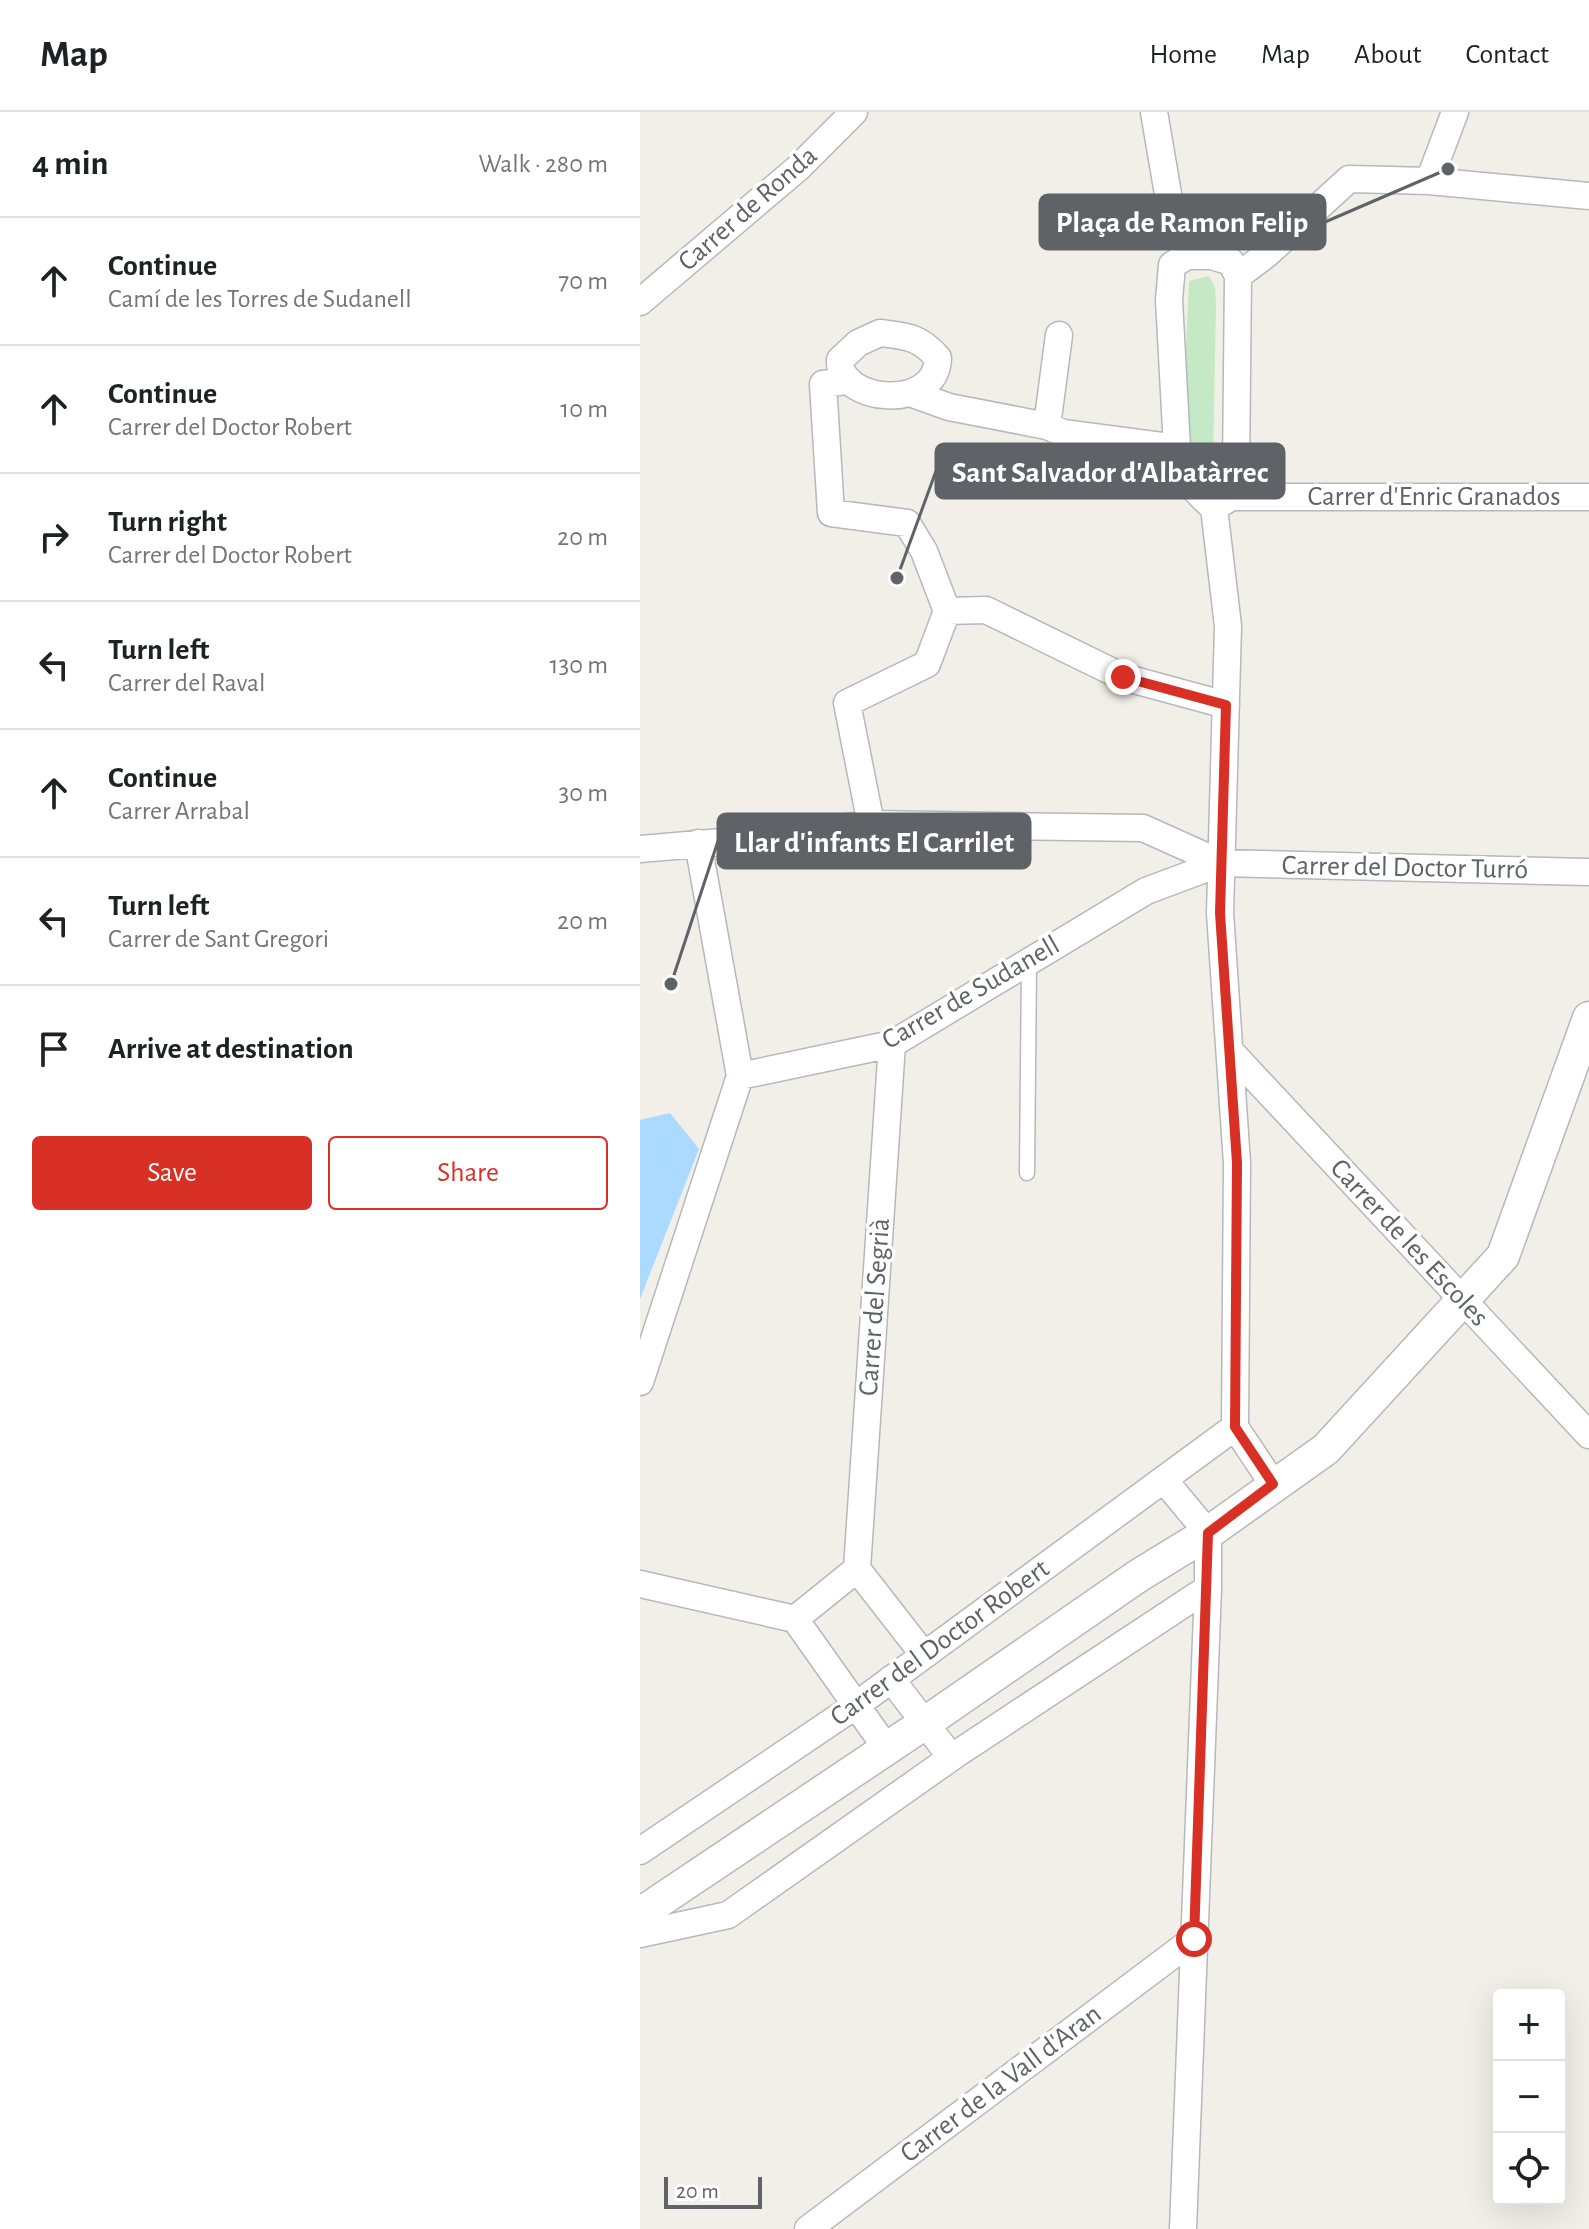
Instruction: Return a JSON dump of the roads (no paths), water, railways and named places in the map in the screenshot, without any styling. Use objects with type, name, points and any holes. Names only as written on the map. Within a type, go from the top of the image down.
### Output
[{"type":"street","name":"Carrer de Ronda","points":[[640,302],[798,168],[854,112]]},
{"type":"street","points":[[1154,112],[1174,229],[1187,256]]},
{"type":"street","points":[[1429,181],[1455,112]]},
{"type":"street","points":[[1238,276],[1267,254],[1349,179],[1429,181],[1589,196]]},
{"type":"street","points":[[1222,502],[1191,488],[1180,465],[1177,448],[1169,300],[1172,265],[1187,256],[1212,256],[1231,262],[1238,276],[1236,470],[1222,502],[1228,626],[1220,913],[1237,1163],[1235,1427],[1273,1484]]},
{"type":"street","points":[[846,381],[839,370],[840,360],[858,343],[880,333],[904,335],[926,344],[938,358],[937,373],[913,394]]},
{"type":"street","points":[[1047,426],[1059,335]]},
{"type":"street","points":[[871,824],[847,703],[927,664],[947,611],[924,551],[907,523],[831,513],[823,384],[846,381],[881,395],[913,394],[949,407],[1047,426],[1063,433],[1177,448]]},
{"type":"street","name":"Carrer d'Enric Granados","points":[[1222,502],[1589,497]]},
{"type":"street","points":[[947,611],[986,610],[1123,677],[1226,705]]},
{"type":"street","points":[[640,849],[871,824],[1143,828],[1221,863]]},
{"type":"street","points":[[640,1382],[740,1076],[698,843]]},
{"type":"street","name":"Carrer del Doctor Turró","points":[[1221,863],[1589,872]]},
{"type":"street","name":"Carrer de Sudanell","points":[[740,1076],[892,1044],[1146,891],[1221,863]]},
{"type":"street","name":"Carrer del Doctor Robert","points":[[640,1914],[1138,1576],[1208,1533],[1326,1449],[1503,1256],[1589,1018]]},
{"type":"street","name":"Carrer del Segrià","points":[[857,1569],[892,1044]]},
{"type":"street","name":"Carrer de les Escoles","points":[[1230,1051],[1589,1435]]},
{"type":"street","name":"Carrer del Doctor Robert","points":[[640,1851],[855,1706],[1235,1427]]},
{"type":"street","points":[[1164,1480],[1208,1533],[1183,2229]]},
{"type":"street","points":[[795,1619],[857,1569],[924,1655]]},
{"type":"street","points":[[640,1584],[795,1619],[887,1749]]},
{"type":"street","points":[[640,1934],[728,1915],[951,1757],[1208,1588]]},
{"type":"street","points":[[891,1679],[951,1757]]},
{"type":"street","name":"Carrer de la Vall d'Aran","points":[[808,2229],[1194,1939]]},
{"type":"lane","points":[[1027,1173],[1029,962]]},
{"type":"water","points":[[670,1113],[699,1149],[640,1299],[640,1120]]},
{"type":"place","name":"Plaça de Ramon Felip","points":[[1448,169]]},
{"type":"place","name":"Sant Salvador d'Albatàrrec","points":[[897,578]]},
{"type":"place","name":"Llar d'infants El Carrilet","points":[[671,984]]}]
